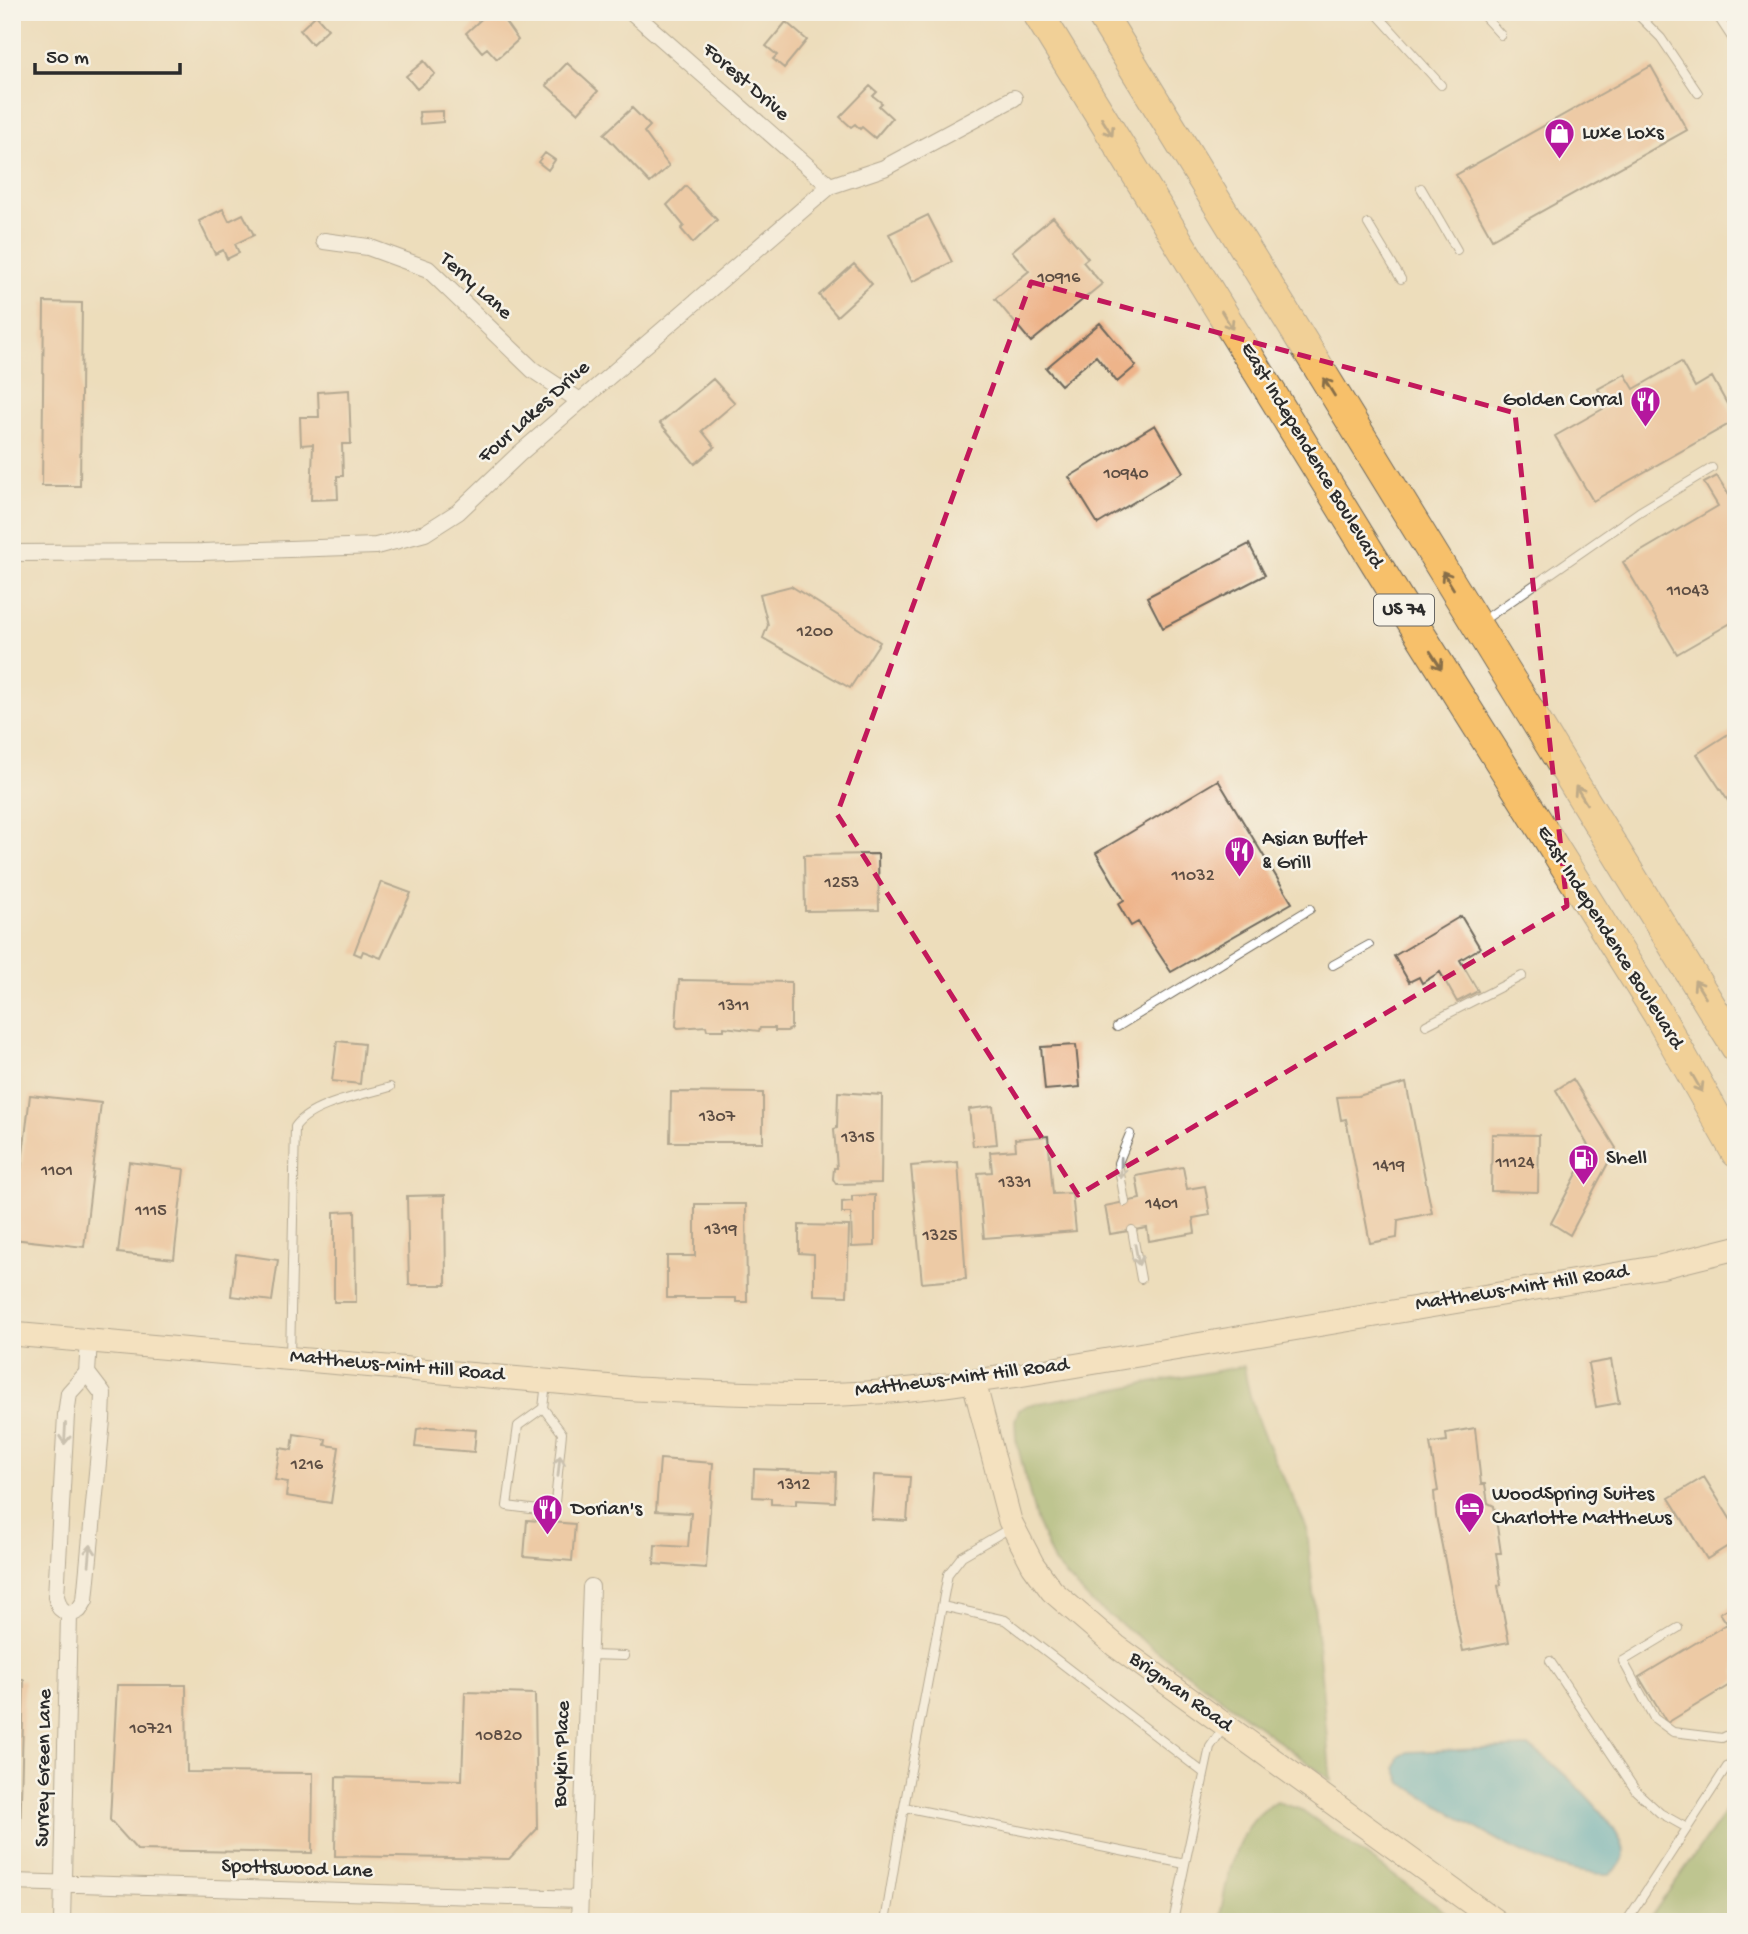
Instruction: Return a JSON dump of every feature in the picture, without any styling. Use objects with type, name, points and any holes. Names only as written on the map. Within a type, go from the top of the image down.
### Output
[{"type":"highway","points":[[1029,12],[1071,69]]},
{"type":"highway","name":"East Independence Boulevard","points":[[1037,12],[1652,1005],[1736,1152]]},
{"type":"highway","name":"US 74","points":[[1100,12],[1736,1047]]},
{"type":"highway","points":[[1110,12],[1153,102]]},
{"type":"main road","name":"Matthews-Mint Hill Road","points":[[12,1334],[546,1380],[717,1393],[804,1395],[911,1389],[974,1381],[1660,1266],[1736,1248]]},
{"type":"main road","name":"Brigman Road","points":[[974,1381],[1013,1526],[1033,1565],[1070,1609],[1225,1726],[1497,1922]]},
{"type":"street","name":"Forest Drive","points":[[632,12],[830,186]]},
{"type":"street","name":"Four Lakes Drive","points":[[12,553],[202,552],[376,546],[425,533],[458,512],[579,401],[830,186],[884,169],[1014,98]]},
{"type":"street","name":"Terry Lane","points":[[324,241],[368,247],[428,269],[533,370],[579,401]]},
{"type":"street","points":[[69,1615],[79,1610],[85,1600],[103,1420],[103,1394],[87,1373],[89,1340]]},
{"type":"street","name":"Surrey Green Lane","points":[[62,1922],[69,1615],[60,1608],[56,1597],[69,1393],[87,1373]]},
{"type":"street","name":"Boykin Place","points":[[579,1922],[591,1587]]},
{"type":"street","name":"Spottswood Lane","points":[[12,1882],[580,1899]]},
{"type":"lane","points":[[1375,12],[1441,85]]},
{"type":"lane","points":[[1480,12],[1501,35]]},
{"type":"lane","points":[[1635,12],[1661,38],[1698,93]]},
{"type":"lane","points":[[1715,12],[1736,44]]},
{"type":"lane","points":[[1421,187],[1457,250]]},
{"type":"lane","points":[[1368,224],[1401,279]]},
{"type":"lane","points":[[1476,625],[1640,512],[1712,468]]},
{"type":"lane","points":[[1117,1027],[1310,909]]},
{"type":"lane","points":[[1333,965],[1369,946]]},
{"type":"lane","points":[[1426,1025],[1522,976]]},
{"type":"lane","points":[[290,1357],[295,1126],[302,1117],[317,1110],[390,1087]]},
{"type":"lane","points":[[1125,1202],[1118,1163],[1130,1134]]},
{"type":"lane","points":[[1132,1230],[1141,1279]]},
{"type":"lane","points":[[543,1408],[518,1426],[508,1506],[554,1512],[562,1433],[543,1408],[546,1380]]},
{"type":"lane","points":[[885,1922],[948,1574],[962,1556],[1013,1526]]},
{"type":"lane","points":[[942,1606],[1004,1620],[1204,1773]]},
{"type":"lane","points":[[1678,1628],[1623,1661],[1654,1718],[1673,1732],[1722,1738],[1736,1731]]},
{"type":"lane","points":[[587,1655],[625,1656]]},
{"type":"lane","points":[[1550,1661],[1636,1791],[1660,1813],[1686,1828]]},
{"type":"lane","points":[[1173,1922],[1210,1748],[1225,1726]]},
{"type":"lane","points":[[1626,1922],[1727,1767],[1736,1760]]},
{"type":"lane","points":[[904,1807],[1185,1864]]},
{"type":"highlighted area","points":[[1031,282],[1515,413],[1567,906],[1078,1195],[837,814]]},
{"type":"green space","points":[[1244,1366],[1254,1410],[1307,1529],[1331,1780],[1091,1602],[1054,1563],[1036,1520],[1016,1439],[1015,1420],[1019,1410],[1028,1405]]},
{"type":"green space","points":[[1736,1797],[1736,1922],[1647,1922]]},
{"type":"green space","points":[[1277,1802],[1302,1810],[1459,1922],[1219,1922],[1225,1889],[1242,1838],[1263,1811]]},
{"type":"water","points":[[1528,1747],[1553,1764],[1585,1794],[1612,1827],[1621,1841],[1624,1857],[1610,1874],[1555,1866],[1528,1855],[1475,1828],[1402,1783],[1396,1768],[1399,1757],[1408,1752]]},
{"type":"building","points":[[489,12],[498,12],[518,40],[497,59],[487,48],[482,52],[466,33]]},
{"type":"building","points":[[316,15],[328,29],[312,44],[300,30]]},
{"type":"building","points":[[786,22],[807,40],[784,68],[773,59],[777,55],[766,46]]},
{"type":"building","points":[[424,61],[435,74],[417,89],[406,76]]},
{"type":"building","points":[[567,63],[598,91],[578,113],[546,85]]},
{"type":"building","points":[[1651,66],[1687,130],[1492,239],[1456,175]]},
{"type":"building","points":[[870,86],[877,92],[873,96],[882,103],[879,106],[892,118],[875,138],[862,127],[860,129],[855,124],[851,127],[840,117]]},
{"type":"building","points":[[632,108],[650,126],[644,132],[669,166],[650,183],[604,134]]},
{"type":"building","points":[[443,111],[443,122],[420,124],[419,112]]},
{"type":"building","points":[[545,153],[555,160],[548,170],[538,162]]},
{"type":"building","points":[[686,186],[717,220],[693,243],[681,229],[684,226],[667,205]]},
{"type":"building","points":[[223,209],[229,221],[243,214],[254,235],[235,244],[239,253],[227,259],[223,250],[215,254],[199,221]]},
{"type":"building","points":[[928,215],[952,262],[912,282],[889,234]]},
{"type":"building","points":[[1053,217],[1088,258],[1083,262],[1102,284],[1031,342],[995,299],[1029,271],[1012,251]]},
{"type":"building","points":[[854,264],[872,284],[837,316],[819,295]]},
{"type":"building","points":[[44,302],[82,303],[80,486],[42,486]]},
{"type":"building","points":[[1100,323],[1136,366],[1117,382],[1096,356],[1061,385],[1046,368]]},
{"type":"building","name":"Golden Corral","points":[[1681,362],[1695,387],[1712,377],[1736,420],[1593,501],[1555,436],[1608,406],[1598,389],[1625,374],[1634,389]]},
{"type":"building","points":[[713,379],[735,403],[702,431],[715,447],[695,464],[660,423]]},
{"type":"building","points":[[349,390],[351,444],[342,444],[343,476],[337,476],[338,499],[311,500],[313,444],[301,445],[300,417],[319,417],[318,392]]},
{"type":"building","points":[[1155,425],[1183,472],[1098,524],[1069,477]]},
{"type":"building","points":[[1717,476],[1730,497],[1736,494],[1736,620],[1677,654],[1623,562],[1718,506],[1704,483]]},
{"type":"building","points":[[1249,544],[1265,575],[1163,628],[1147,597]]},
{"type":"building","points":[[791,586],[880,642],[850,688],[763,638],[768,625],[760,594]]},
{"type":"building","points":[[1736,729],[1736,813],[1697,754]]},
{"type":"building","points":[[1218,780],[1292,903],[1171,972],[1138,922],[1131,926],[1118,904],[1124,900],[1096,853]]},
{"type":"building","points":[[878,854],[879,910],[805,911],[804,855]]},
{"type":"building","points":[[381,882],[411,893],[381,958],[363,951],[361,956],[354,953]]},
{"type":"building","points":[[1461,916],[1480,948],[1460,960],[1478,991],[1457,1002],[1440,972],[1422,983],[1419,977],[1409,982],[1394,956]]},
{"type":"building","points":[[679,980],[791,982],[791,1029],[775,1031],[775,1028],[760,1028],[759,1031],[724,1027],[724,1030],[707,1030],[706,1026],[678,1028]]},
{"type":"building","points":[[337,1041],[364,1044],[360,1084],[332,1081]]},
{"type":"building","points":[[1076,1045],[1080,1087],[1045,1090],[1041,1047]]},
{"type":"building","name":"Shell","points":[[1573,1079],[1616,1148],[1570,1235],[1551,1223],[1590,1149],[1556,1090]]},
{"type":"building","points":[[1406,1083],[1432,1213],[1398,1220],[1397,1238],[1370,1243],[1346,1119],[1341,1120],[1337,1097],[1358,1096]]},
{"type":"building","points":[[671,1092],[763,1093],[763,1142],[670,1142]]},
{"type":"building","points":[[838,1092],[882,1095],[881,1183],[836,1184],[833,1179],[834,1168],[837,1168],[834,1129],[837,1128]]},
{"type":"building","points":[[30,1095],[101,1103],[84,1247],[13,1239]]},
{"type":"building","points":[[993,1106],[997,1144],[973,1146],[969,1109]]},
{"type":"building","points":[[1492,1134],[1539,1135],[1538,1192],[1491,1191]]},
{"type":"building","points":[[1048,1136],[1053,1194],[1072,1193],[1076,1231],[984,1238],[978,1173],[992,1172],[990,1152],[1016,1150],[1015,1139]]},
{"type":"building","points":[[129,1162],[184,1169],[174,1259],[118,1253]]},
{"type":"building","points":[[958,1162],[966,1279],[922,1283],[911,1166]]},
{"type":"building","points":[[1183,1167],[1187,1189],[1205,1186],[1210,1215],[1193,1218],[1195,1233],[1149,1241],[1147,1228],[1110,1234],[1105,1206],[1140,1199],[1136,1176]]},
{"type":"building","points":[[445,1195],[446,1285],[409,1285],[407,1196]]},
{"type":"building","points":[[875,1195],[875,1246],[852,1247],[851,1213],[842,1213],[842,1202],[852,1201],[852,1196]]},
{"type":"building","points":[[695,1204],[746,1204],[747,1302],[736,1302],[736,1298],[667,1298],[667,1256],[695,1256]]},
{"type":"building","points":[[355,1211],[356,1302],[334,1302],[334,1212]]},
{"type":"building","points":[[799,1225],[849,1226],[847,1296],[814,1295],[814,1254],[799,1253]]},
{"type":"building","points":[[236,1254],[278,1260],[272,1301],[231,1296]]},
{"type":"building","points":[[1611,1360],[1619,1403],[1596,1407],[1588,1364]]},
{"type":"building","points":[[430,1427],[476,1430],[474,1452],[415,1447],[417,1429]]},
{"type":"building","name":"WoodSpring Suites Charlotte Matthews","points":[[1475,1428],[1481,1484],[1485,1484],[1488,1503],[1494,1506],[1501,1553],[1496,1553],[1501,1585],[1498,1586],[1509,1642],[1463,1651],[1436,1516],[1434,1492],[1438,1491],[1430,1443],[1447,1441],[1446,1433]]},
{"type":"building","points":[[294,1434],[326,1439],[325,1445],[339,1447],[331,1503],[286,1496],[288,1482],[275,1480],[280,1448],[292,1450]]},
{"type":"building","points":[[660,1459],[713,1463],[706,1568],[654,1564],[655,1545],[688,1547],[691,1513],[656,1511]]},
{"type":"building","points":[[754,1469],[836,1472],[835,1502],[796,1500],[796,1505],[771,1504],[771,1498],[753,1497]]},
{"type":"building","points":[[874,1475],[910,1477],[907,1521],[871,1519]]},
{"type":"building","points":[[1704,1477],[1736,1528],[1736,1541],[1707,1559],[1669,1498]]},
{"type":"building","points":[[527,1520],[575,1524],[572,1561],[524,1557]]},
{"type":"building","points":[[1736,1604],[1736,1616],[1726,1622],[1720,1613]]},
{"type":"building","points":[[1727,1624],[1736,1639],[1736,1681],[1667,1723],[1639,1677]]},
{"type":"building","points":[[12,1679],[24,1680],[20,1840],[12,1839]]},
{"type":"building","points":[[117,1685],[186,1685],[187,1772],[313,1773],[312,1853],[137,1850],[110,1820]]},
{"type":"building","points":[[465,1692],[535,1694],[537,1829],[509,1859],[335,1856],[336,1777],[462,1780]]},
{"type":"place","name":"Luxe Loxs","points":[[1559,161]]},
{"type":"place","name":"Golden Corral","points":[[1646,428]]},
{"type":"place","name":"Asian Buffet & Grill","points":[[1239,879]]},
{"type":"place","name":"Shell","points":[[1583,1186]]},
{"type":"place","name":"WoodSpring Suites Charlotte Matthews","points":[[1469,1534]]},
{"type":"place","name":"Dorian's","points":[[548,1537]]}]
